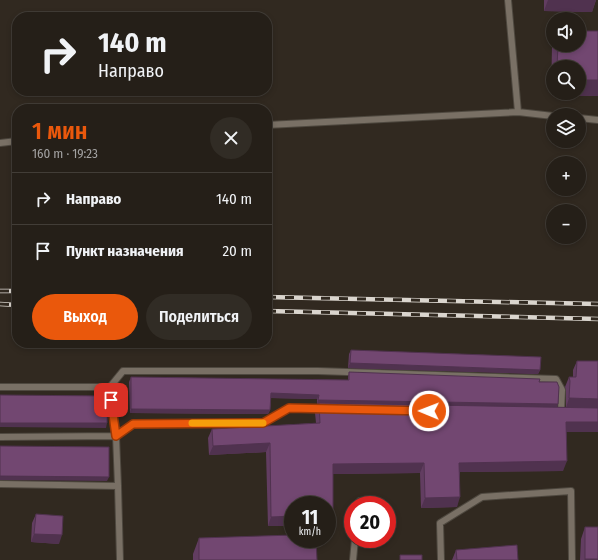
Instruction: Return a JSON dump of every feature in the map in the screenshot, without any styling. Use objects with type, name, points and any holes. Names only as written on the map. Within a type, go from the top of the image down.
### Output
[{"type":"lane","points":[[508,0],[518,112]]},
{"type":"lane","points":[[272,125],[518,112],[546,115]]},
{"type":"lane","points":[[586,119],[598,120]]},
{"type":"lane","points":[[0,143],[12,142]]},
{"type":"lane","points":[[120,560],[116,436],[110,387],[124,371],[318,371],[556,378],[562,390],[561,412]]},
{"type":"lane","points":[[0,387],[110,387]]},
{"type":"lane","points":[[0,437],[116,436],[133,424],[263,423],[289,408],[328,409]]},
{"type":"lane","points":[[553,412],[569,412]]},
{"type":"lane","points":[[0,484],[118,486]]},
{"type":"lane","points":[[441,560],[440,523],[482,497],[571,491],[572,560]]},
{"type":"lane","points":[[353,560],[354,548]]},
{"type":"building","points":[[586,31],[598,31],[598,80],[586,80],[586,60],[557,60],[558,52],[586,52]]},
{"type":"building","points":[[351,350],[541,357],[540,370],[350,363]]},
{"type":"building","points":[[577,361],[598,361],[598,399],[569,398],[569,377],[576,377]]},
{"type":"building","points":[[349,372],[540,379],[539,382],[557,382],[559,387],[558,404],[318,400],[319,395],[271,393],[270,410],[131,409],[131,377],[349,380]]},
{"type":"building","points":[[0,395],[108,396],[107,423],[0,423]]},
{"type":"building","points":[[319,403],[598,408],[598,422],[566,422],[567,461],[459,463],[460,497],[425,498],[424,463],[333,464],[333,496],[284,496],[284,516],[271,517],[270,443],[213,446],[212,429],[320,423]]},
{"type":"building","points":[[0,446],[109,447],[109,477],[0,476]]},
{"type":"building","points":[[36,514],[63,516],[62,535],[34,534]]},
{"type":"building","points":[[585,527],[598,527],[598,559],[585,559]]},
{"type":"building","points":[[284,535],[284,548],[316,548],[317,560],[199,560],[199,538]]},
{"type":"building","points":[[517,545],[518,560],[457,560],[456,550]]},
{"type":"building","points":[[400,555],[422,555],[422,560],[400,560]]},
{"type":"railway","points":[[0,291],[12,291]]},
{"type":"railway","points":[[272,297],[598,304]]},
{"type":"railway","points":[[0,304],[12,305]]},
{"type":"railway","points":[[272,311],[598,319]]},
{"type":"slow traffic","points":[[192,423],[263,423]]},
{"type":"route","points":[[111,400],[116,436],[133,424],[263,423],[289,408],[429,411]]}]
